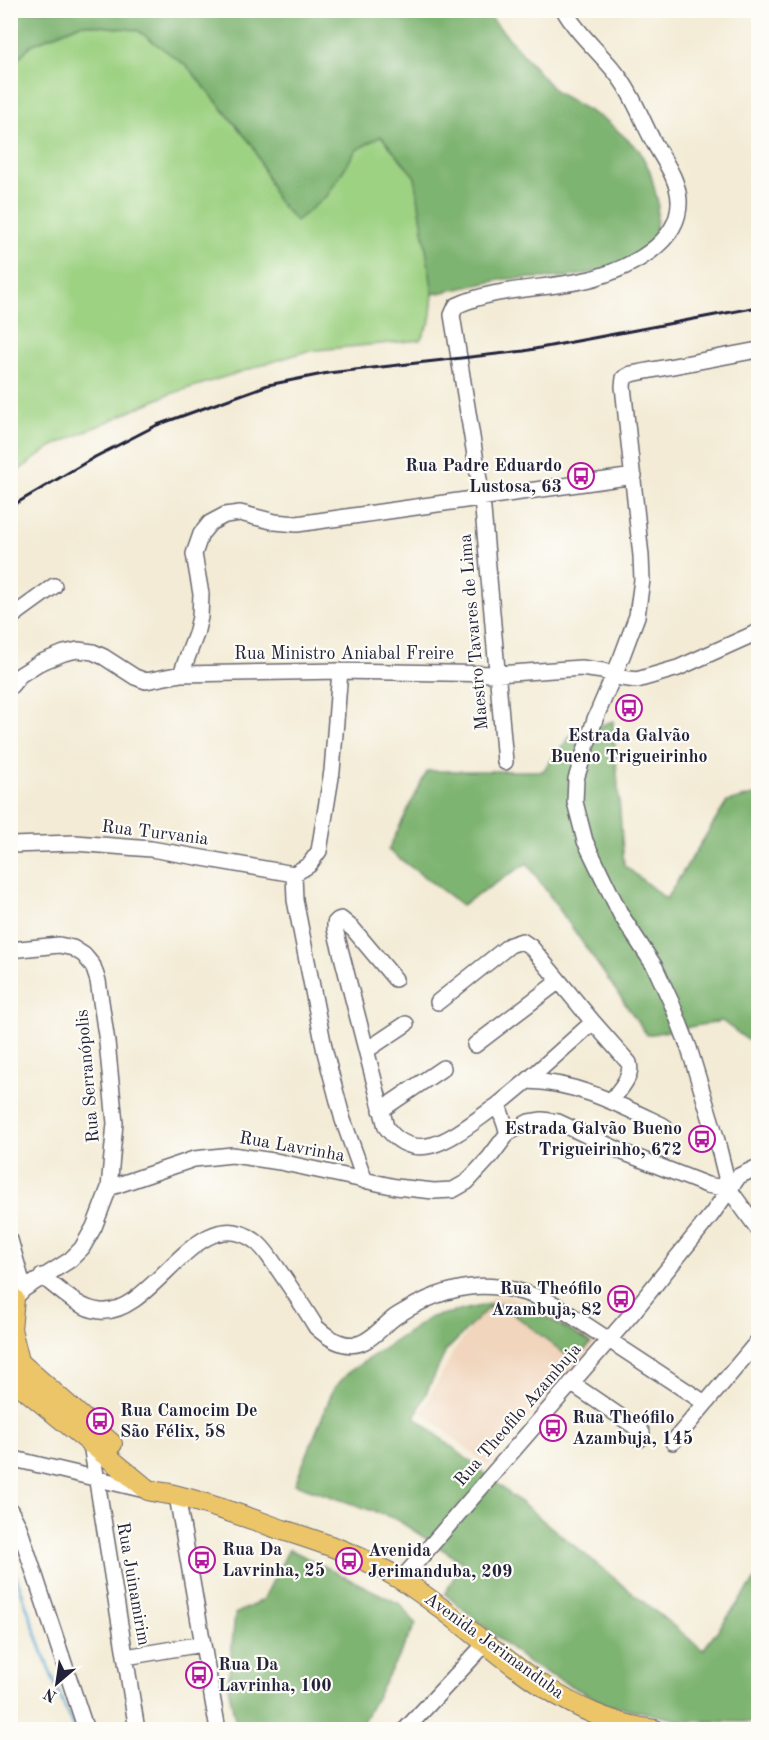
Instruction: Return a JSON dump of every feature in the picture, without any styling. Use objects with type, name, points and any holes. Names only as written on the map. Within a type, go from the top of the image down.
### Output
[{"type":"main road","points":[[16,1297],[11,1329],[13,1364],[91,1444],[164,1493]]},
{"type":"main road","points":[[13,1364],[164,1493]]},
{"type":"main road","name":"Avenida Jerimanduba","points":[[164,1493],[339,1548],[367,1560],[401,1580],[544,1686],[586,1710],[620,1723],[655,1730]]},
{"type":"street","name":"Maestro Tavares de Lima","points":[[505,762],[482,498],[452,321],[456,306],[480,298],[593,278],[623,268],[645,256],[663,239],[677,214],[679,200],[674,179],[625,85],[575,27],[564,10]]},
{"type":"street","points":[[759,350],[631,374],[624,378],[642,580],[640,600],[632,632],[594,719],[576,779],[575,802],[585,841],[621,915],[655,967],[672,1004],[689,1048],[729,1189],[759,1229]]},
{"type":"street","points":[[181,674],[200,617],[201,594],[194,554],[201,534],[210,523],[225,515],[240,513],[275,522],[297,524],[633,476]]},
{"type":"street","points":[[10,618],[54,586]]},
{"type":"street","name":"Rua Ministro Aniabal Freire","points":[[10,687],[20,675],[39,663],[78,650],[93,652],[104,657],[135,677],[146,681],[181,674],[340,671],[498,674],[581,668],[637,680],[688,664],[759,632]]},
{"type":"street","points":[[340,671],[332,771],[319,851],[309,865],[294,874],[295,900],[325,1052],[343,1120],[365,1181]]},
{"type":"street","name":"Rua Turvania","points":[[10,845],[75,843],[151,849],[294,874]]},
{"type":"street","points":[[395,979],[353,929],[341,919],[335,923],[386,1127],[394,1138],[405,1145],[429,1147],[440,1144],[498,1105],[593,1022]]},
{"type":"street","points":[[438,1002],[517,942],[522,941],[531,947],[630,1063],[630,1074],[611,1101]]},
{"type":"street","name":"Rua Serranópolis","points":[[10,950],[59,945],[73,948],[84,955],[93,966],[98,981],[107,1042],[115,1123],[109,1188],[94,1227],[82,1248],[70,1260],[42,1276],[16,1297]]},
{"type":"street","points":[[475,1045],[559,981]]},
{"type":"street","points":[[367,1050],[406,1024]]},
{"type":"street","points":[[381,1110],[443,1068]]},
{"type":"street","points":[[527,1081],[555,1083],[611,1101],[664,1126]]},
{"type":"street","points":[[498,1105],[508,1133],[529,1122],[542,1120],[558,1122],[625,1153],[707,1185],[729,1189]]},
{"type":"street","name":"Rua Lavrinha","points":[[109,1188],[194,1159],[232,1155],[280,1162],[365,1181],[424,1190],[453,1190],[467,1182],[490,1158],[508,1133]]},
{"type":"street","name":"Rua Theofilo Azambuja","points":[[401,1580],[610,1339],[712,1214],[739,1176],[759,1167]]},
{"type":"street","points":[[42,1276],[89,1309],[110,1311],[121,1308],[133,1300],[191,1248],[207,1238],[221,1233],[234,1232],[245,1235],[262,1247],[316,1327],[326,1336],[340,1343],[351,1345],[362,1343],[396,1315],[434,1296],[461,1287],[480,1285],[530,1293],[554,1304],[610,1339],[705,1403]]},
{"type":"street","points":[[10,1240],[16,1297]]},
{"type":"street","points":[[673,1442],[759,1341]]},
{"type":"street","points":[[571,1383],[637,1428],[642,1433],[640,1439]]},
{"type":"street","name":"Rua Juinamirim","points":[[91,1444],[137,1730]]},
{"type":"street","points":[[10,1458],[164,1493],[202,1644],[218,1730]]},
{"type":"street","points":[[10,1510],[22,1537],[86,1730]]},
{"type":"street","points":[[126,1657],[202,1644]]},
{"type":"street","points":[[405,1730],[485,1644]]},
{"type":"shaded area","points":[[493,1296],[509,1297],[535,1304],[569,1323],[596,1342],[488,1466],[422,1412],[452,1354]]},
{"type":"green space","points":[[11,11],[485,11],[556,92],[607,121],[639,150],[650,171],[658,203],[655,242],[616,268],[569,277],[505,279],[433,294],[415,177],[381,136],[356,150],[327,196],[296,221],[277,200],[253,146],[188,67],[137,30],[81,24],[31,45],[11,66]]},
{"type":"green space","points":[[81,24],[137,30],[188,67],[253,146],[277,200],[327,196],[356,150],[381,136],[415,177],[433,294],[430,322],[420,340],[307,351],[167,395],[51,447],[11,476],[10,66],[31,45]]},
{"type":"green space","points":[[613,721],[624,865],[666,899],[727,802],[758,794],[758,1048],[722,1021],[647,1035],[527,863],[462,905],[388,850],[427,771],[543,771],[571,735]]},
{"type":"green space","points":[[490,1304],[527,1306],[591,1343],[574,1361],[507,1309],[488,1308],[446,1351],[415,1417],[703,1650],[758,1576],[758,1722],[683,1721],[605,1704],[530,1664],[445,1594],[462,1562],[396,1519],[295,1484],[334,1388],[350,1371],[431,1317]]},
{"type":"green space","points":[[289,1549],[400,1604],[416,1624],[359,1729],[237,1729],[228,1686],[235,1614],[263,1600]]},
{"type":"waterway","points":[[10,1567],[15,1573],[45,1659],[74,1730]]},
{"type":"railway","points":[[10,507],[95,457],[157,425],[268,385],[328,373],[524,351],[758,307]]},
{"type":"railway","points":[[10,1725],[11,1730]]},
{"type":"place","name":"Rua Padre Eduardo Lustosa, 63","points":[[581,476]]},
{"type":"place","name":"Estrada Galvão Bueno Trigueirinho","points":[[629,708]]},
{"type":"place","name":"Estrada Galvão Bueno Trigueirinho, 672","points":[[702,1139]]},
{"type":"place","name":"Rua Theófilo Azambuja, 82","points":[[621,1299]]},
{"type":"place","name":"Rua Camocim De São Félix, 58","points":[[100,1421]]},
{"type":"place","name":"Rua Theófilo Azambuja, 145","points":[[553,1428]]},
{"type":"place","name":"Rua Da Lavrinha, 25","points":[[202,1560]]},
{"type":"place","name":"Avenida Jerimanduba, 209","points":[[349,1561]]},
{"type":"place","name":"Rua Da Lavrinha, 100","points":[[199,1675]]}]
